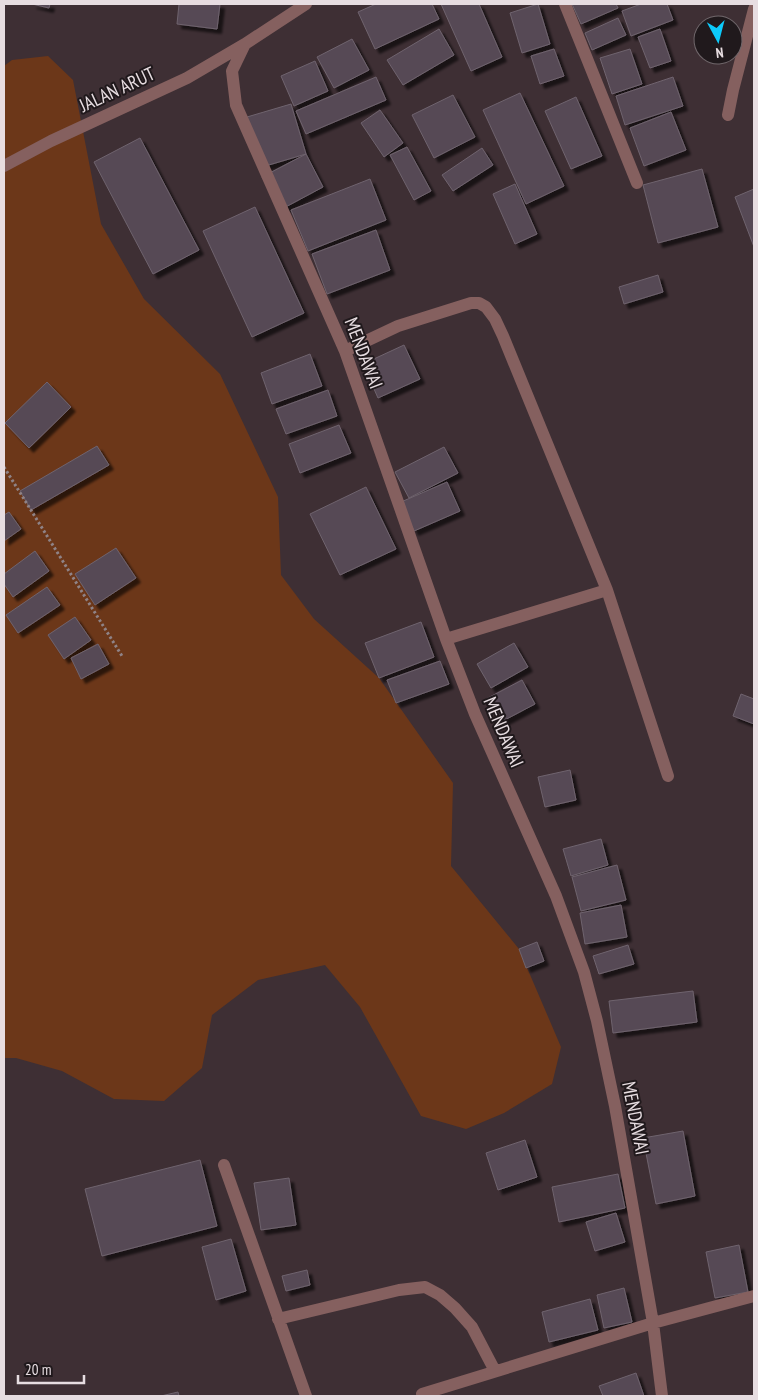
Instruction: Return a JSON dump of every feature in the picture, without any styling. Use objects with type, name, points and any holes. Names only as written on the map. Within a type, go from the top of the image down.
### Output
[{"type":"street","name":"JALAN ARUT","points":[[4,166],[51,141],[187,78],[245,44],[306,4]]},
{"type":"street","points":[[565,4],[637,183]]},
{"type":"street","points":[[728,115],[754,9]]},
{"type":"street","name":"MENDAWAI","points":[[245,44],[232,71],[236,104],[345,351],[446,639],[475,714],[556,896],[584,972],[597,1021],[615,1106],[653,1322],[662,1396]]},
{"type":"street","points":[[345,351],[398,326],[452,309],[479,303],[486,307],[495,319],[503,336],[607,590],[668,776]]},
{"type":"street","points":[[446,639],[607,590]]},
{"type":"street","points":[[224,1165],[306,1396]]},
{"type":"street","points":[[278,1319],[400,1290],[425,1288],[440,1295],[456,1308],[472,1327],[495,1371]]},
{"type":"street","points":[[420,1395],[653,1322],[754,1296]]},
{"type":"path","points":[[4,467],[122,656]]},
{"type":"shaded area","points":[[48,56],[73,80],[101,224],[144,299],[220,374],[278,497],[281,575],[314,619],[379,678],[453,783],[451,866],[519,949],[561,1047],[552,1084],[504,1113],[466,1129],[421,1116],[360,1007],[325,965],[258,980],[212,1015],[202,1068],[164,1101],[114,1099],[62,1071],[16,1058],[4,1058],[4,66],[12,60]]},
{"type":"building","points":[[32,4],[50,4],[49,8]]},
{"type":"building","points":[[179,4],[220,4],[217,29],[177,24]]},
{"type":"building","points":[[376,4],[432,4],[439,19],[375,49],[358,12]]},
{"type":"building","points":[[441,4],[479,4],[502,57],[471,71]]},
{"type":"building","points":[[538,4],[550,44],[522,53],[510,13]]},
{"type":"building","points":[[572,4],[616,4],[618,8],[581,24]]},
{"type":"building","points":[[641,4],[667,4],[673,20],[631,36],[622,11]]},
{"type":"building","points":[[618,18],[626,35],[592,50],[585,33]]},
{"type":"building","points":[[439,29],[454,55],[403,85],[387,60]]},
{"type":"building","points":[[660,29],[671,61],[650,68],[638,37]]},
{"type":"building","points":[[352,39],[369,70],[334,88],[317,57]]},
{"type":"building","points":[[554,49],[564,76],[540,84],[531,56]]},
{"type":"building","points":[[630,49],[642,84],[612,94],[600,58]]},
{"type":"building","points":[[315,61],[328,91],[294,106],[281,76]]},
{"type":"building","points":[[376,77],[386,100],[306,134],[296,111]]},
{"type":"building","points":[[673,77],[683,106],[625,125],[616,96]]},
{"type":"building","points":[[520,93],[564,186],[526,204],[483,110]]},
{"type":"building","points":[[453,95],[475,137],[434,158],[412,115]]},
{"type":"building","points":[[576,97],[602,156],[571,169],[545,111]]},
{"type":"building","points":[[291,104],[306,154],[262,167],[247,117]]},
{"type":"building","points":[[380,110],[403,143],[384,157],[361,123]]},
{"type":"building","points":[[671,112],[686,150],[644,166],[630,128]]},
{"type":"building","points":[[140,138],[199,250],[153,274],[94,162]]},
{"type":"building","points":[[407,147],[431,191],[414,200],[390,155]]},
{"type":"building","points":[[482,148],[493,165],[453,191],[442,175]]},
{"type":"building","points":[[306,154],[323,187],[280,210],[262,177]]},
{"type":"building","points":[[702,169],[718,227],[658,243],[643,185]]},
{"type":"building","points":[[370,179],[386,220],[308,251],[291,210]]},
{"type":"building","points":[[515,184],[537,234],[515,244],[493,194]]},
{"type":"building","points":[[754,189],[754,247],[735,197]]},
{"type":"building","points":[[255,207],[304,313],[252,337],[203,231]]},
{"type":"building","points":[[376,230],[390,270],[327,294],[312,254]]},
{"type":"building","points":[[658,275],[663,292],[624,304],[619,287]]},
{"type":"building","points":[[404,345],[420,379],[378,398],[363,364]]},
{"type":"building","points":[[310,354],[322,386],[272,404],[261,373]]},
{"type":"building","points":[[47,382],[71,407],[29,448],[5,423]]},
{"type":"building","points":[[328,390],[337,416],[286,434],[276,409]]},
{"type":"building","points":[[339,425],[351,453],[300,473],[289,444]]},
{"type":"building","points":[[97,446],[109,465],[31,510],[20,491]]},
{"type":"building","points":[[444,447],[458,473],[409,498],[395,472]]},
{"type":"building","points":[[447,482],[460,511],[414,531],[401,502]]},
{"type":"building","points":[[366,487],[396,549],[340,575],[310,514]]},
{"type":"building","points":[[9,512],[21,529],[4,541],[4,515]]},
{"type":"building","points":[[116,548],[136,578],[95,605],[75,574]]},
{"type":"building","points":[[35,551],[49,571],[13,597],[4,584],[4,574]]},
{"type":"building","points":[[47,587],[60,605],[18,633],[6,615]]},
{"type":"building","points":[[75,617],[91,640],[64,659],[48,635]]},
{"type":"building","points":[[421,622],[434,657],[379,678],[365,643]]},
{"type":"building","points":[[514,643],[528,667],[491,688],[477,664]]},
{"type":"building","points":[[98,644],[109,664],[81,679],[71,658]]},
{"type":"building","points":[[440,661],[449,684],[396,703],[387,680]]},
{"type":"building","points":[[522,680],[535,704],[499,723],[486,699]]},
{"type":"building","points":[[741,694],[754,699],[754,724],[733,716]]},
{"type":"building","points":[[570,770],[576,800],[545,807],[538,777]]},
{"type":"building","points":[[601,839],[608,865],[571,876],[563,849]]},
{"type":"building","points":[[617,865],[626,900],[581,911],[572,877]]},
{"type":"building","points":[[621,905],[627,937],[585,944],[580,913]]},
{"type":"building","points":[[537,942],[544,961],[526,968],[519,949]]},
{"type":"building","points":[[628,945],[634,964],[599,974],[593,956]]},
{"type":"building","points":[[693,991],[697,1022],[613,1033],[609,1001]]},
{"type":"building","points":[[683,1131],[695,1196],[656,1204],[643,1138]]},
{"type":"building","points":[[525,1140],[537,1177],[498,1190],[486,1153]]},
{"type":"building","points":[[200,1160],[217,1226],[102,1256],[85,1189]]},
{"type":"building","points":[[618,1174],[625,1208],[559,1222],[552,1187]]},
{"type":"building","points":[[289,1178],[296,1225],[261,1230],[254,1183]]},
{"type":"building","points":[[616,1213],[625,1242],[595,1251],[586,1222]]},
{"type":"building","points":[[231,1239],[246,1291],[216,1300],[202,1247]]},
{"type":"building","points":[[739,1245],[748,1292],[715,1298],[706,1252]]},
{"type":"building","points":[[307,1270],[310,1285],[286,1291],[282,1276]]},
{"type":"building","points":[[624,1288],[632,1322],[604,1328],[597,1295]]},
{"type":"building","points":[[590,1299],[598,1330],[549,1342],[542,1312]]},
{"type":"building","points":[[636,1373],[644,1396],[603,1396],[599,1386]]},
{"type":"building","points":[[178,1392],[179,1396],[161,1396]]}]
